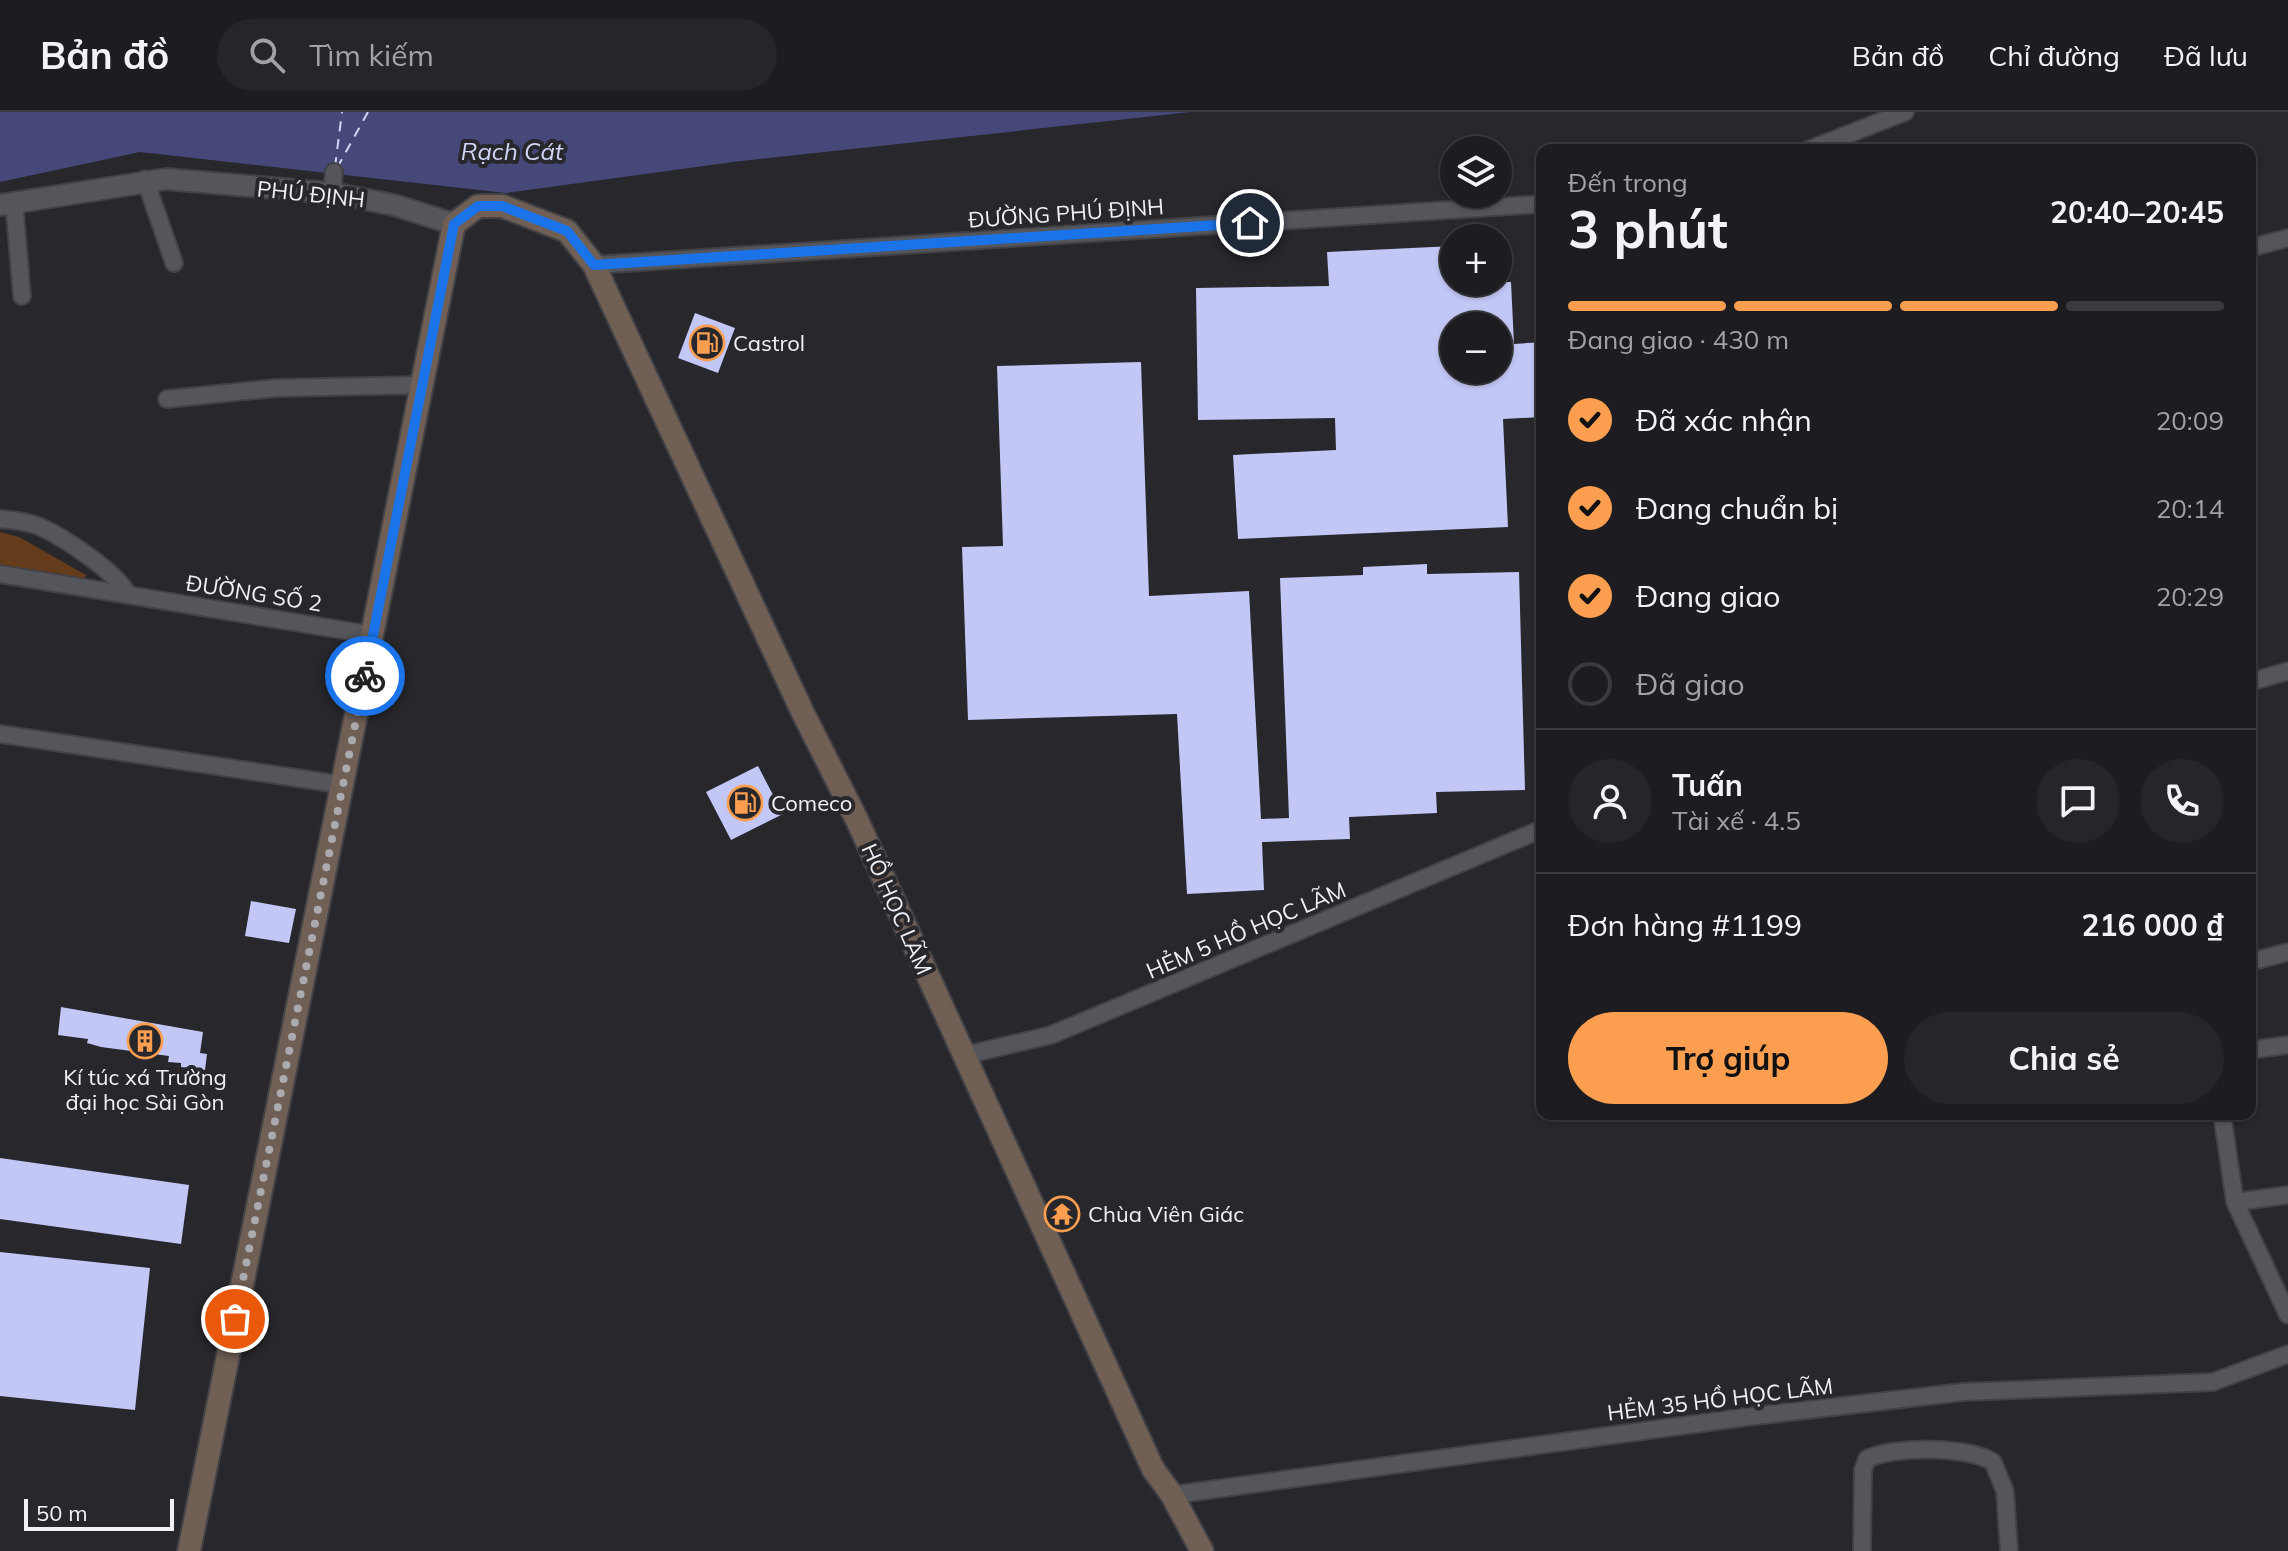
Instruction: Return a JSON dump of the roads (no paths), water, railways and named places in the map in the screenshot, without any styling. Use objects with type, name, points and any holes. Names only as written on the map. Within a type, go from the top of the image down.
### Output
[{"type":"main road","points":[[189,1551],[454,224],[478,206],[502,206],[567,231],[594,265]]},
{"type":"main road","name":"HỒ HỌC LÃM","points":[[594,265],[802,711],[857,820],[1153,1469],[1172,1495],[1202,1551]]},
{"type":"street","points":[[1823,144],[1905,112]]},
{"type":"street","points":[[332,193],[334,172]]},
{"type":"street","points":[[145,179],[174,263]]},
{"type":"street","name":"PHÚ ĐỊNH","points":[[7,204],[145,179],[332,193],[394,205],[454,224]]},
{"type":"street","points":[[7,204],[22,296]]},
{"type":"street","name":"ĐƯỜNG PHÚ ĐỊNH","points":[[594,265],[1536,204]]},
{"type":"street","points":[[2256,246],[2288,238]]},
{"type":"street","points":[[167,399],[276,388],[422,385]]},
{"type":"street","points":[[0,519],[34,524],[122,582],[128,595]]},
{"type":"street","name":"ĐƯỜNG SỐ 2","points":[[0,574],[373,635]]},
{"type":"street","points":[[2256,680],[2288,671]]},
{"type":"street","points":[[0,734],[344,785]]},
{"type":"street","name":"HẺM 5 HỒ HỌC LÃM","points":[[962,1056],[1051,1035],[1536,832]]},
{"type":"street","points":[[2256,960],[2288,952]]},
{"type":"street","points":[[2256,1049],[2288,1045]]},
{"type":"street","points":[[2223,1120],[2235,1202],[2288,1315]]},
{"type":"street","points":[[2235,1202],[2288,1195]]},
{"type":"street","name":"HẺM 35 HỒ HỌC LÃM","points":[[1172,1495],[1746,1417],[1963,1392],[2213,1382],[2280,1356]]},
{"type":"street","points":[[1862,1551],[1863,1470],[1867,1459],[1893,1451],[1983,1456],[1993,1462],[2002,1476],[2005,1491],[2009,1551]]},
{"type":"water","name":"Rạch Cát","points":[[0,112],[1191,112],[733,162],[506,193],[140,152],[0,182]]},
{"type":"place","name":"Castrol","points":[[707,343]]},
{"type":"place","name":"Comeco","points":[[745,803]]},
{"type":"place","name":"Kí túc xá Trường đại học Sài Gòn","points":[[145,1041]]},
{"type":"place","name":"Chùa Viên Giác","points":[[1062,1214]]}]
